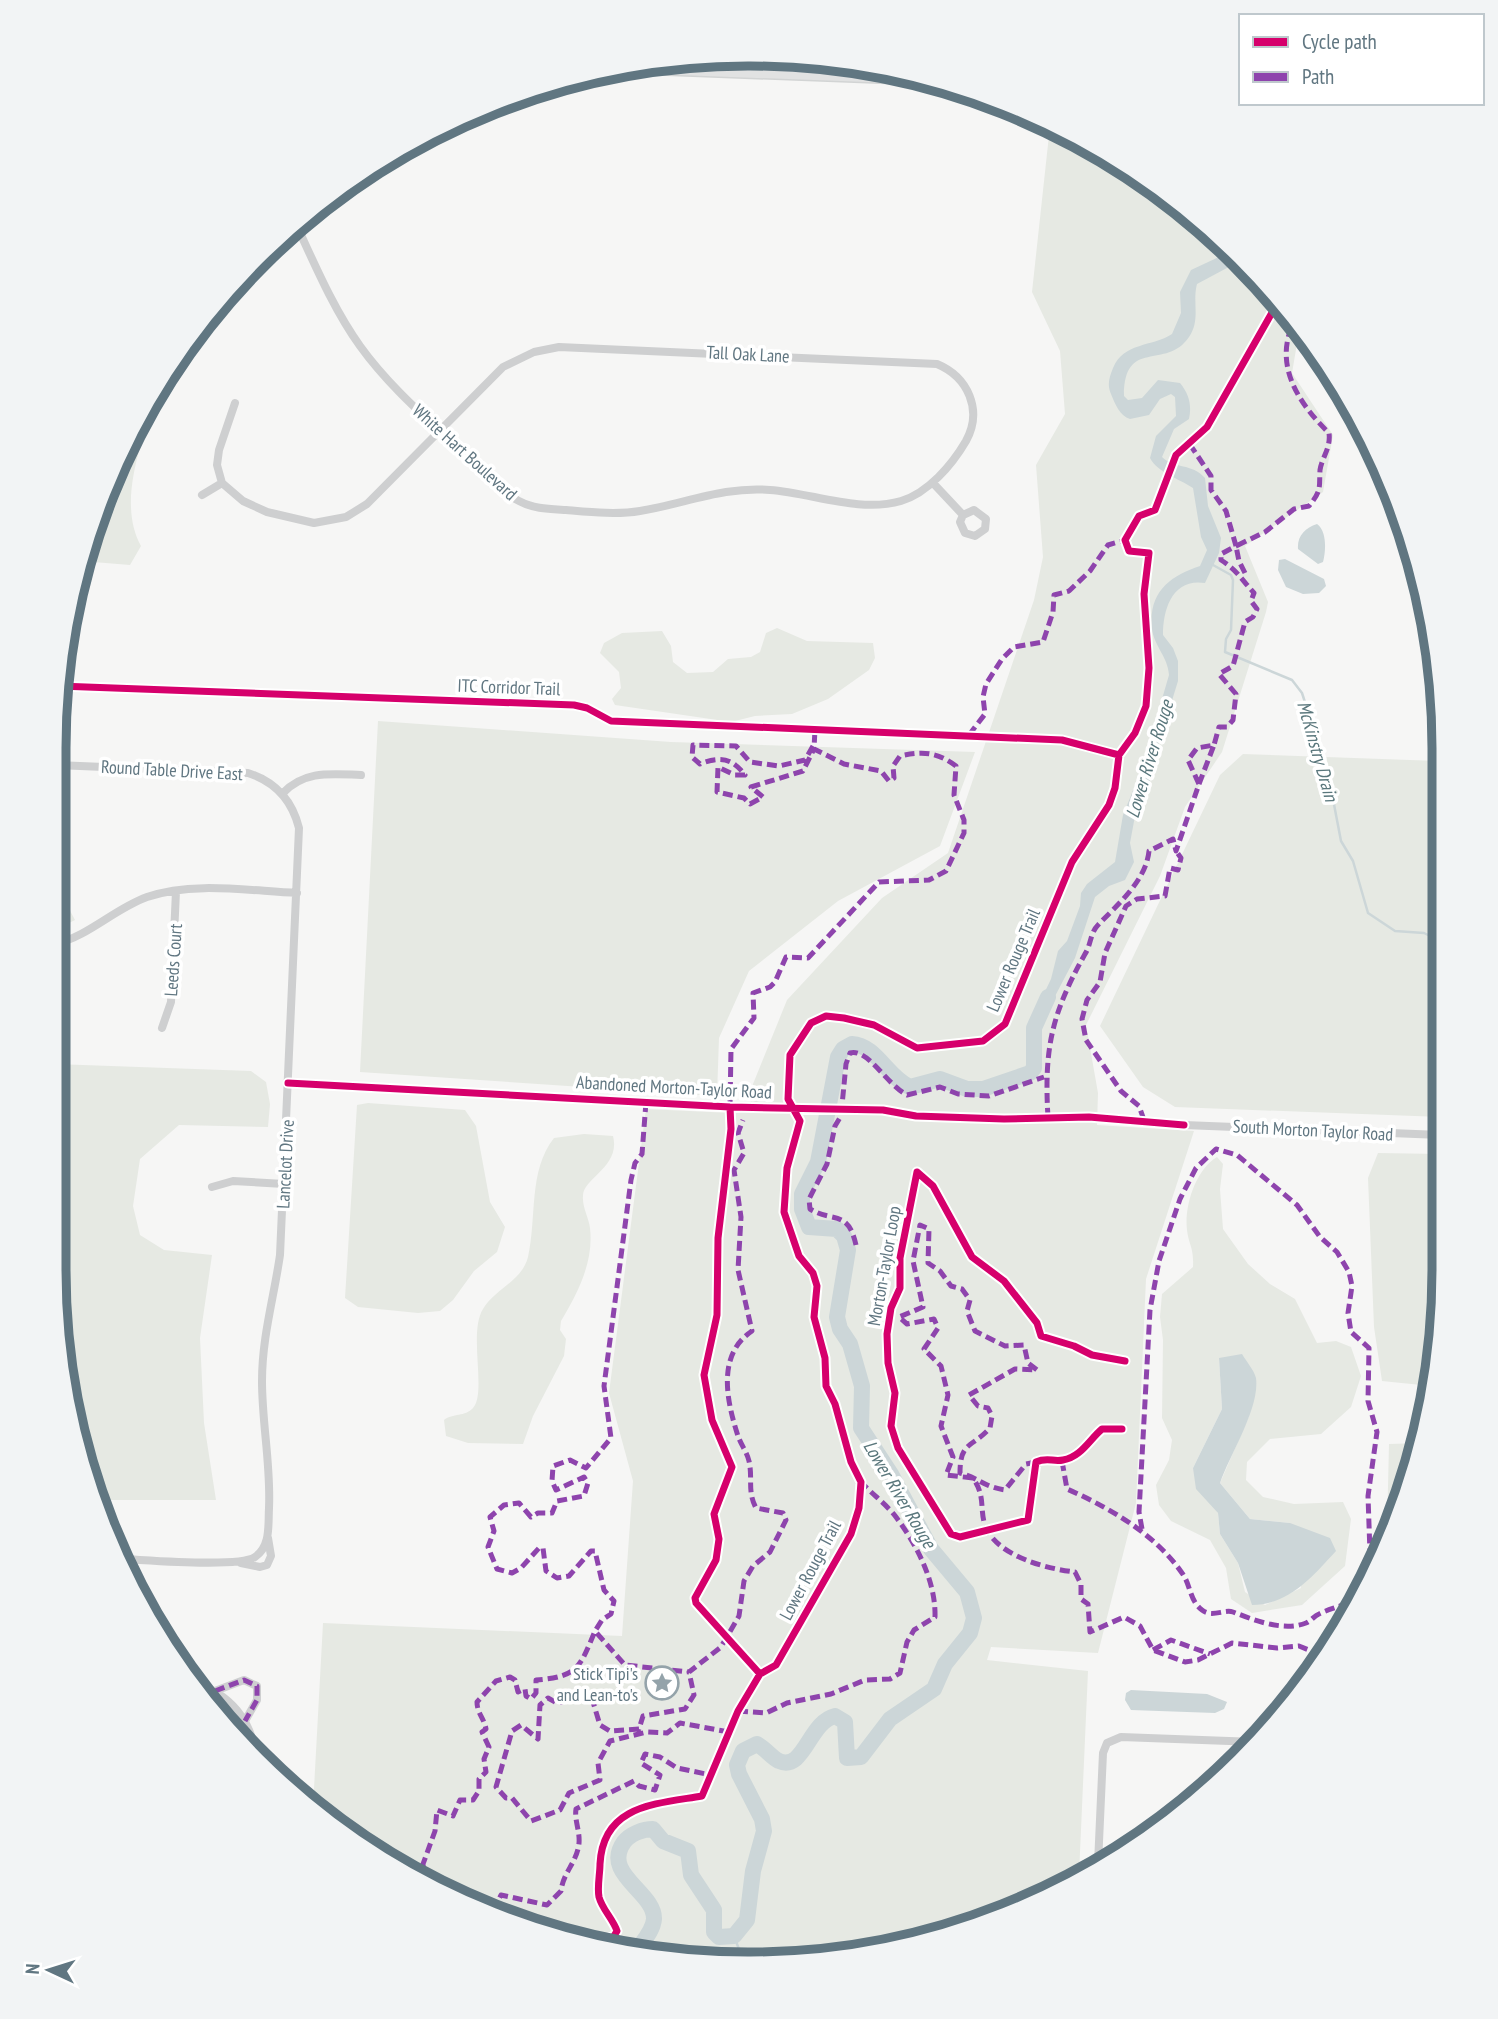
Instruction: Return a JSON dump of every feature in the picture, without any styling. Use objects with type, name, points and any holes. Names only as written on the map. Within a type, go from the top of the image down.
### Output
[{"type":"street","points":[[680,70],[866,77]]},
{"type":"street","name":"White Hart Boulevard","points":[[301,235],[338,311],[360,345],[404,397],[518,500],[538,508],[640,511],[706,494],[760,489],[864,505],[888,504],[905,500],[933,483]]},
{"type":"street","name":"Tall Oak Lane","points":[[222,483],[243,500],[267,512],[314,523],[346,517],[367,503],[438,429],[503,367],[534,352],[559,347],[926,362],[947,368],[970,392],[973,411],[971,432],[933,483]]},
{"type":"street","points":[[202,495],[222,483],[217,465],[219,450],[236,402]]},
{"type":"street","points":[[933,483],[963,515]]},
{"type":"street","name":"Round Table Drive East","points":[[66,765],[235,771],[261,777],[283,793]]},
{"type":"street","points":[[283,793],[296,781],[311,775],[361,775]]},
{"type":"street","name":"Lancelot Drive","points":[[241,1563],[260,1567],[267,1565],[271,1556],[268,1538],[271,1472],[262,1405],[262,1361],[267,1316],[280,1255],[298,892],[299,828],[294,810],[283,793]]},
{"type":"street","points":[[66,940],[81,934],[134,902],[176,891],[298,892]]},
{"type":"street","name":"Leeds Court","points":[[162,1028],[171,1002],[176,891]]},
{"type":"street","name":"South Morton Taylor Road","points":[[1184,1125],[1432,1135]]},
{"type":"street","points":[[212,1187],[233,1181],[284,1184]]},
{"type":"street","name":"Lancelot Drive","points":[[241,1563],[257,1556],[268,1538]]},
{"type":"street","points":[[131,1559],[241,1563]]},
{"type":"street","points":[[215,1691],[244,1681],[253,1682],[258,1692],[245,1721]]},
{"type":"street","points":[[212,1690],[233,1706],[245,1721],[249,1734]]},
{"type":"street","points":[[1098,1856],[1103,1753],[1107,1743],[1121,1737],[1242,1741]]},
{"type":"shaded area","points":[[1049,136],[1128,182],[1199,236],[1232,266],[1297,344],[1292,373],[1333,435],[1323,492],[1245,546],[1268,602],[1222,752],[1185,807],[1160,876],[1086,1025],[1098,1093],[1097,1125],[1194,1131],[1146,1279],[1136,1503],[1098,1653],[991,1647],[987,1660],[1088,1671],[1079,1867],[1010,1901],[968,1916],[926,1929],[838,1947],[794,1951],[704,1951],[660,1947],[572,1929],[488,1901],[447,1882],[370,1837],[314,1795],[323,1623],[622,1636],[633,1481],[609,1393],[646,1109],[732,1113],[750,1111],[753,1084],[787,1000],[882,898],[948,853],[1034,600],[1043,557],[1036,465],[1065,414],[1060,351],[1032,292]]},
{"type":"shaded area","points":[[144,435],[134,470],[131,509],[141,546],[130,565],[93,562],[118,488]]},
{"type":"shaded area","points":[[777,628],[807,641],[873,643],[875,658],[869,670],[828,699],[792,714],[755,716],[731,722],[615,705],[612,699],[621,688],[619,672],[600,653],[604,643],[622,633],[662,631],[671,646],[673,662],[687,673],[713,672],[728,659],[751,657],[760,652],[766,633]]},
{"type":"shaded area","points":[[378,721],[671,742],[975,752],[940,846],[838,901],[749,971],[719,1038],[717,1096],[360,1072]]},
{"type":"shaded area","points":[[1243,754],[1432,761],[1432,1117],[1175,1107],[1143,1087],[1100,1026],[1220,775]]},
{"type":"shaded area","points":[[66,903],[75,920],[66,924]]},
{"type":"shaded area","points":[[66,1064],[251,1071],[266,1082],[270,1104],[268,1127],[179,1125],[140,1159],[133,1206],[140,1235],[164,1250],[212,1255],[200,1338],[204,1423],[216,1500],[107,1500],[103,1489],[80,1403],[68,1315]]},
{"type":"shaded area","points":[[368,1103],[465,1110],[476,1126],[490,1202],[505,1227],[497,1252],[474,1271],[453,1300],[440,1311],[418,1313],[358,1307],[345,1298],[357,1105]]},
{"type":"shaded area","points":[[584,1134],[613,1136],[614,1147],[607,1164],[589,1183],[583,1196],[590,1228],[590,1253],[579,1288],[561,1321],[560,1330],[566,1339],[564,1356],[533,1416],[523,1444],[468,1443],[446,1436],[444,1420],[470,1411],[477,1400],[477,1332],[483,1309],[514,1279],[528,1257],[537,1180],[546,1151],[554,1138]]},
{"type":"shaded area","points":[[1378,1153],[1432,1154],[1430,1315],[1421,1385],[1382,1381],[1374,1327],[1368,1178]]},
{"type":"shaded area","points":[[1217,1157],[1223,1164],[1220,1189],[1223,1229],[1248,1264],[1270,1284],[1295,1299],[1317,1343],[1336,1341],[1351,1347],[1361,1376],[1351,1407],[1321,1434],[1270,1439],[1247,1462],[1246,1480],[1263,1497],[1294,1504],[1343,1502],[1351,1519],[1345,1566],[1302,1605],[1252,1613],[1231,1599],[1226,1568],[1210,1540],[1171,1521],[1159,1505],[1156,1485],[1169,1460],[1172,1440],[1162,1418],[1162,1294],[1193,1267],[1187,1210],[1197,1179]],"holes":[[[1219,1358],[1249,1416],[1220,1483],[1250,1519],[1290,1523],[1301,1588],[1265,1605],[1245,1592],[1238,1563],[1220,1534],[1218,1513],[1193,1468],[1222,1409]]]},
{"type":"shaded area","points":[[1409,1443],[1387,1510],[1389,1444]]},
{"type":"water","points":[[1221,256],[1232,266],[1197,284],[1195,324],[1189,337],[1180,347],[1139,360],[1131,367],[1126,378],[1124,396],[1128,400],[1142,398],[1158,380],[1180,383],[1186,391],[1190,404],[1189,419],[1174,429],[1162,457],[1194,470],[1205,478],[1208,506],[1221,538],[1219,553],[1205,583],[1185,585],[1178,590],[1165,615],[1163,635],[1173,648],[1178,661],[1178,681],[1153,762],[1149,786],[1135,816],[1130,843],[1134,862],[1125,880],[1109,886],[1095,897],[1075,958],[1053,1000],[1037,1016],[1058,951],[1067,941],[1080,906],[1081,893],[1087,884],[1115,862],[1123,815],[1141,771],[1169,675],[1153,635],[1154,605],[1163,587],[1179,575],[1200,566],[1207,550],[1201,537],[1193,488],[1163,471],[1150,458],[1156,436],[1176,416],[1175,397],[1171,394],[1160,399],[1149,415],[1130,419],[1116,406],[1109,384],[1113,368],[1124,354],[1172,334],[1181,313],[1180,292],[1191,270]]},
{"type":"water","points":[[1317,524],[1323,531],[1325,547],[1323,562],[1318,564],[1298,549],[1303,533]]},
{"type":"water","points":[[1285,559],[1324,579],[1326,586],[1319,593],[1303,594],[1286,587],[1278,570],[1279,560]]},
{"type":"water","points":[[1242,1354],[1255,1375],[1256,1390],[1249,1417],[1220,1483],[1250,1519],[1290,1523],[1330,1538],[1336,1551],[1289,1595],[1265,1604],[1252,1605],[1238,1563],[1220,1534],[1218,1513],[1196,1489],[1193,1468],[1222,1409],[1219,1358]]},
{"type":"water","points":[[1131,1690],[1207,1694],[1227,1702],[1224,1709],[1215,1713],[1131,1710],[1125,1700],[1126,1693]]},
{"type":"waterway","name":"McKinstry Drain","points":[[1213,565],[1231,575],[1233,580],[1231,630],[1226,639],[1225,652],[1292,680],[1302,693],[1328,773],[1341,841],[1353,861],[1368,913],[1395,931],[1424,933],[1432,937]]},
{"type":"waterway","name":"Lower River Rouge","points":[[642,1944],[654,1919],[652,1909],[619,1864],[619,1853],[627,1839],[637,1832],[653,1829],[663,1841],[688,1851],[691,1875],[714,1910],[714,1932],[719,1937],[734,1936],[747,1920],[753,1871],[764,1831],[762,1819],[739,1774],[737,1765],[743,1751],[757,1744],[779,1761],[788,1762],[801,1753],[826,1720],[835,1716],[845,1722],[847,1758],[861,1757],[890,1719],[934,1689],[945,1664],[970,1633],[974,1618],[967,1592],[931,1549],[891,1474],[861,1428],[862,1386],[850,1344],[840,1329],[837,1317],[848,1250],[844,1236],[837,1229],[809,1227],[802,1209],[802,1194],[818,1162],[838,1057],[843,1049],[852,1044],[868,1050],[895,1077],[910,1087],[940,1079],[967,1089],[983,1089],[1030,1073],[1034,1068],[1034,1028],[1048,997]]},
{"type":"waterway","points":[[734,1936],[740,1952]]},
{"type":"marked path","points":[[1245,573],[1236,546],[1265,532],[1294,509],[1309,506],[1318,492],[1320,470],[1329,443],[1329,433],[1307,409],[1292,381],[1286,352],[1290,334]]},
{"type":"marked path","points":[[1048,1118],[1049,1052],[1064,996],[1095,928],[1137,882],[1147,862],[1149,851],[1173,839],[1176,851],[1199,784],[1188,760],[1197,748],[1214,745],[1219,727],[1227,727],[1233,720],[1236,694],[1219,674],[1233,666],[1245,622],[1253,617],[1257,609],[1251,601],[1254,593],[1235,571],[1221,560],[1221,554],[1236,546],[1226,511],[1211,490],[1211,476],[1189,443]]},
{"type":"marked path","points":[[969,735],[985,714],[983,697],[986,684],[1002,659],[1014,647],[1043,642],[1053,612],[1054,595],[1069,591],[1090,571],[1108,545],[1125,540]]},
{"type":"marked path","points":[[730,1107],[731,1049],[754,1018],[753,993],[770,987],[775,982],[786,957],[808,958],[879,882],[929,880],[946,871],[964,833],[964,820],[954,795],[956,766],[930,754],[900,756],[893,766],[894,778],[889,781],[881,771],[844,764],[814,749],[815,729]]},
{"type":"marked path","points":[[813,746],[805,760],[779,766],[750,762],[736,746],[693,745],[692,757],[700,764],[720,759],[735,765],[745,775],[735,775],[718,767],[717,792],[744,798],[750,804],[763,797],[751,787],[803,771],[814,749]]},
{"type":"marked path","points":[[1199,784],[1214,745]]},
{"type":"marked path","points":[[1144,1120],[1139,1106],[1121,1091],[1086,1040],[1082,1019],[1087,1000],[1100,982],[1105,953],[1126,906],[1137,899],[1165,896],[1170,868],[1178,870],[1181,858],[1176,851]]},
{"type":"marked path","points":[[856,1245],[853,1234],[844,1221],[810,1209],[809,1199],[827,1164],[835,1126],[841,1116],[846,1064],[850,1053],[864,1056],[907,1095],[940,1087],[958,1094],[989,1096],[1044,1077]]},
{"type":"marked path","points":[[646,1102],[642,1154],[635,1163],[631,1180],[604,1386],[611,1438],[586,1468],[570,1460],[553,1466],[552,1481],[556,1490],[584,1477],[588,1483],[584,1496],[557,1501],[552,1513],[538,1513],[531,1517],[519,1503],[504,1505],[490,1517],[494,1531],[488,1547],[497,1569],[512,1573],[521,1568],[539,1548],[543,1548],[546,1571],[557,1578],[569,1576],[591,1551],[595,1551],[604,1590],[614,1601],[611,1614],[602,1620],[595,1631],[625,1665],[689,1672]]},
{"type":"marked path","points":[[729,1732],[680,1723],[667,1733],[647,1732],[610,1741],[598,1763],[600,1780],[569,1793],[560,1810],[531,1821],[512,1798],[506,1798],[496,1787],[512,1731],[521,1725],[538,1739],[540,1705],[548,1698],[557,1703],[585,1697],[593,1702],[600,1725],[610,1731],[639,1729],[643,1716],[685,1709],[694,1695],[689,1672],[721,1647],[739,1616],[744,1581],[753,1566],[770,1552],[786,1520],[783,1513],[756,1508],[752,1496],[749,1461],[738,1436],[728,1394],[727,1380],[733,1353],[752,1331],[738,1270],[741,1217],[734,1170],[744,1153],[738,1133],[743,1120]]},
{"type":"marked path","points":[[1142,1529],[1139,1512],[1150,1310],[1159,1261],[1180,1199],[1196,1168],[1216,1149],[1237,1155],[1297,1205],[1320,1237],[1337,1252],[1349,1272],[1352,1286],[1348,1313],[1351,1332],[1369,1348],[1368,1401],[1377,1432],[1368,1496],[1370,1553]]},
{"type":"marked path","points":[[1036,1462],[1026,1464],[1005,1490],[960,1473],[962,1455],[968,1446],[990,1428],[992,1416],[988,1408],[978,1406],[969,1395],[1015,1369],[1037,1370],[1028,1363],[1024,1345],[1005,1346],[975,1331],[967,1311],[970,1300],[962,1289],[951,1286],[940,1271],[928,1263],[929,1229],[920,1225],[913,1261],[923,1307],[899,1317],[907,1324],[934,1319],[938,1328],[924,1349],[941,1366],[948,1395],[941,1426],[953,1457],[946,1475],[973,1478],[980,1492],[984,1523],[994,1539],[1003,1548],[1026,1560],[1075,1572],[1081,1584],[1081,1599],[1088,1604],[1090,1632],[1124,1617],[1140,1626],[1153,1650],[1185,1662],[1198,1660],[1232,1643],[1277,1648],[1299,1646],[1314,1652]]},
{"type":"marked path","points":[[1062,1461],[1067,1489],[1115,1514],[1159,1546],[1182,1573],[1195,1602],[1202,1610],[1214,1613],[1229,1611],[1269,1624],[1288,1626],[1306,1623],[1319,1614],[1344,1604]]},
{"type":"marked path","points":[[738,1711],[766,1713],[787,1703],[831,1694],[865,1680],[890,1679],[900,1673],[907,1642],[914,1630],[935,1617],[929,1577],[918,1552],[896,1517],[861,1482]]},
{"type":"marked path","points":[[424,1869],[423,1864],[435,1831],[437,1810],[453,1816],[460,1800],[473,1800],[479,1791],[479,1779],[486,1772],[484,1759],[489,1747],[482,1732],[486,1729],[477,1702],[496,1681],[510,1677],[515,1680],[518,1692],[525,1689],[526,1696],[531,1699],[536,1693],[536,1680],[561,1676],[576,1668],[595,1631]]},
{"type":"marked path","points":[[1153,1650],[1171,1640],[1210,1654]]},
{"type":"marked path","points":[[215,1691],[244,1680],[257,1686],[257,1700],[245,1721]]},
{"type":"marked path","points":[[497,1904],[501,1895],[547,1905],[561,1891],[578,1849],[576,1809],[634,1781],[639,1786],[655,1790],[660,1775],[641,1763],[645,1754],[660,1757],[677,1768],[711,1775]]},
{"type":"cycle path","name":"Lower Rouge Trail","points":[[610,1938],[617,1931],[598,1893],[603,1844],[611,1830],[621,1819],[650,1805],[702,1796],[738,1711],[760,1674],[776,1665],[851,1534],[859,1508],[861,1482],[851,1462],[835,1404],[826,1386],[825,1358],[814,1317],[817,1286],[813,1273],[799,1256],[784,1212],[787,1168],[800,1121],[788,1099],[790,1055],[811,1023],[826,1016],[874,1025],[917,1048],[983,1041],[1005,1024],[1072,862],[1109,805],[1115,788],[1119,755],[1135,733],[1146,706],[1149,668],[1144,594],[1149,553],[1129,551],[1125,540],[1139,516],[1155,510],[1176,455],[1207,427],[1272,312]]},
{"type":"cycle path","name":"ITC Corridor Trail","points":[[70,686],[574,705],[587,708],[611,721],[1062,740],[1119,755]]},
{"type":"cycle path","name":"Abandoned Morton-Taylor Road","points":[[288,1083],[730,1107],[883,1110],[916,1116],[1004,1119],[1089,1117],[1184,1125]]},
{"type":"cycle path","name":"Abandoned Morton-Taylor Road","points":[[730,1107],[731,1129],[718,1238],[717,1315],[704,1375],[712,1420],[732,1467],[714,1514],[719,1539],[716,1560],[695,1598],[696,1603],[760,1674]]},
{"type":"cycle path","name":"Morton-Taylor Loop","points":[[1122,1429],[1102,1429],[1080,1452],[1069,1458],[1036,1462],[1028,1520],[960,1537],[951,1534],[898,1448],[891,1426],[895,1393],[888,1363],[887,1334],[891,1308],[900,1288],[900,1258],[917,1172],[933,1186],[972,1257],[1004,1281],[1037,1323],[1041,1336],[1074,1346],[1092,1355],[1125,1361]]},
{"type":"place","name":"Stick Tipi's and Lean-to's","points":[[662,1683]]}]
